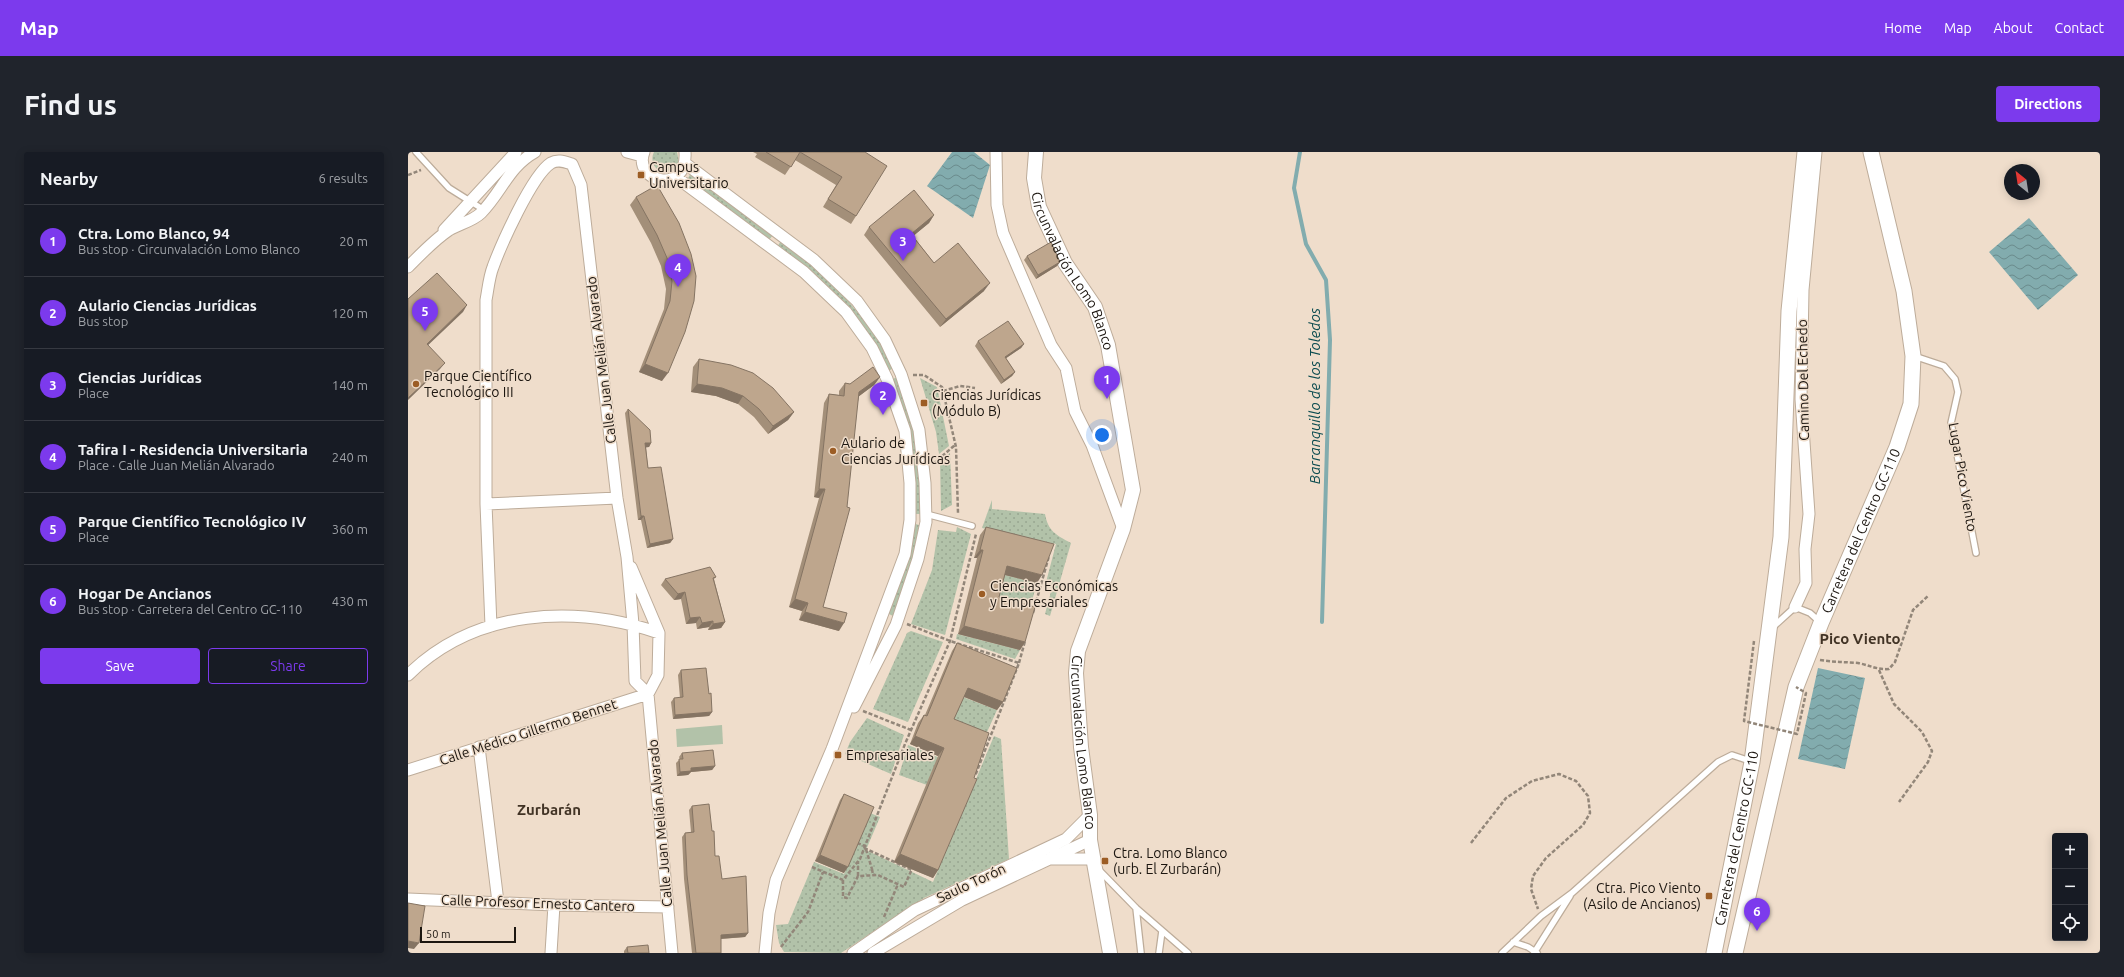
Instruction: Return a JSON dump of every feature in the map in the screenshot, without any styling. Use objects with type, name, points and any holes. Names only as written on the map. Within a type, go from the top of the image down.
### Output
[{"type":"main road","name":"Carretera del Centro GC-110","points":[[1714,953],[1752,762],[1781,537],[1789,311],[1805,152]]},
{"type":"main road","name":"Carretera del Centro GC-110","points":[[1735,953],[1796,687],[1821,623],[1897,447],[1911,404],[1913,356],[1904,291],[1871,152]]},
{"type":"street","points":[[408,267],[432,244],[469,201],[516,152]]},
{"type":"street","points":[[432,244],[450,230],[480,214],[510,172],[523,159],[535,152]]},
{"type":"street","points":[[627,152],[643,154],[643,167],[651,177],[664,181],[676,177],[686,164],[685,152]]},
{"type":"street","points":[[996,152],[997,205],[1003,233],[1051,344],[1066,368],[1075,411],[1092,445],[1123,529]]},
{"type":"street","name":"Circunvalación Lomo Blanco","points":[[1036,152],[1034,178],[1039,207],[1065,263],[1095,307],[1108,345],[1133,490],[1123,529],[1078,651],[1077,666],[1081,747],[1090,815],[1090,840],[1110,953]]},
{"type":"street","name":"Camino Del Echedo","points":[[1795,607],[1806,583],[1805,549],[1809,514],[1800,399],[1803,290],[1816,152]]},
{"type":"street","name":"Calle Juan Melián Alvarado","points":[[486,504],[486,300],[492,268],[521,204],[538,176],[551,163],[561,160],[572,164],[581,185],[617,498],[627,557],[633,624],[635,681],[648,694]]},
{"type":"street","points":[[686,164],[814,260],[857,301],[885,340],[900,374],[919,430],[924,472],[926,514],[918,559],[897,620],[832,748]]},
{"type":"street","points":[[676,177],[804,272],[846,312],[872,348],[884,373],[905,431],[910,505],[905,554],[832,748],[776,880],[769,913],[771,949]]},
{"type":"street","points":[[491,626],[486,504],[617,498]]},
{"type":"street","name":"Calle Juan Melián Alvarado","points":[[627,557],[659,633],[658,675],[648,694],[672,953]]},
{"type":"street","points":[[408,676],[446,646],[491,626],[532,618],[577,615],[619,624],[633,624],[659,633]]},
{"type":"street","name":"Calle Médico Gillermo Bennet","points":[[408,770],[648,694]]},
{"type":"street","points":[[479,747],[498,902]]},
{"type":"street","name":"Saulo Torón","points":[[853,953],[915,910],[1066,839],[1090,815]]},
{"type":"street","name":"Saulo Torón","points":[[873,953],[962,900],[1090,840]]},
{"type":"street","points":[[1050,859],[1094,862]]},
{"type":"street","name":"Calle Profesor Ernesto Cantero","points":[[408,899],[554,905],[668,907]]},
{"type":"street","points":[[551,953],[554,905]]},
{"type":"lane","points":[[416,152],[449,188],[484,210]]},
{"type":"lane","points":[[1797,152],[1802,174]]},
{"type":"lane","name":"Lugar Pico Viento","points":[[1913,356],[1944,366],[1955,379],[1958,392],[1951,423],[1976,553]]},
{"type":"lane","points":[[926,514],[970,525]]},
{"type":"lane","points":[[1770,630],[1795,607],[1810,613],[1821,623]]},
{"type":"lane","points":[[1502,953],[1541,916],[1572,893],[1718,762],[1732,755],[1752,762]]},
{"type":"lane","points":[[1094,862],[1136,908],[1188,953]]},
{"type":"lane","points":[[1513,942],[1536,952],[1572,893]]},
{"type":"lane","points":[[1136,908],[1141,953]]},
{"type":"lane","points":[[1159,953],[1162,931]]},
{"type":"path","points":[[922,375],[942,387],[955,445],[958,510],[962,519],[970,525]]},
{"type":"path","points":[[943,392],[960,386],[975,388]]},
{"type":"path","points":[[924,472],[955,445]]},
{"type":"path","points":[[858,861],[858,876],[847,898],[843,897],[843,880],[858,861],[865,847],[911,730],[950,641],[976,532],[981,532]]},
{"type":"path","points":[[1032,618],[1051,548]]},
{"type":"path","points":[[1808,657],[1837,663],[1859,663],[1879,670],[1889,669],[1895,662],[1913,610],[1929,595]]},
{"type":"path","points":[[1027,609],[1034,611]]},
{"type":"path","points":[[897,620],[950,641],[1019,663]]},
{"type":"path","points":[[975,776],[1019,663],[1027,633]]},
{"type":"path","points":[[1754,641],[1744,721],[1797,734],[1806,693],[1796,687]]},
{"type":"path","points":[[1879,670],[1894,704],[1922,732],[1932,751],[1928,762],[1899,802]]},
{"type":"path","points":[[854,707],[911,730]]},
{"type":"path","points":[[1471,843],[1506,798],[1532,780],[1559,774],[1576,781],[1588,796],[1590,814],[1583,826],[1546,858],[1533,876],[1531,889],[1541,916]]},
{"type":"path","points":[[857,842],[912,870],[904,887],[873,874],[858,876]]},
{"type":"path","points":[[865,847],[873,874]]},
{"type":"path","points":[[812,867],[843,880]]},
{"type":"path","points":[[771,949],[808,912],[823,872]]},
{"type":"path","points":[[884,918],[898,884]]},
{"type":"green space","points":[[654,152],[677,152],[679,162],[672,171],[660,172],[653,163],[652,158]]},
{"type":"green space","points":[[691,173],[773,235],[769,240],[690,181],[688,178]]},
{"type":"green space","points":[[781,241],[815,268],[845,298],[871,330],[894,368],[887,371],[874,347],[777,247]]},
{"type":"green space","points":[[897,377],[908,410],[916,444],[921,479],[920,514],[913,514],[891,380]]},
{"type":"green space","points":[[920,378],[937,387],[949,446],[939,454],[936,432]]},
{"type":"green space","points":[[950,453],[952,505],[941,511],[940,461]]},
{"type":"green space","points":[[992,500],[992,509],[1045,514],[1048,525],[1051,529],[1071,543],[1050,616],[1045,614],[1052,588],[1045,586],[1056,544],[982,528]]},
{"type":"green space","points":[[912,523],[919,525],[913,559],[893,616],[887,613]]},
{"type":"green space","points":[[957,527],[971,534],[945,635],[911,624],[932,570],[938,530],[956,532]]},
{"type":"green space","points":[[1001,574],[1037,583],[1031,604],[1004,597],[1001,607],[993,605]]},
{"type":"green space","points":[[911,631],[943,642],[908,722],[873,709],[907,633]]},
{"type":"green space","points":[[957,634],[1020,650],[1015,659],[956,639]]},
{"type":"green space","points":[[963,697],[997,710],[983,741],[948,727]]},
{"type":"green space","points":[[867,718],[904,735],[891,774],[845,754],[850,742]]},
{"type":"green space","points":[[722,725],[723,744],[677,747],[676,729]]},
{"type":"green space","points":[[994,736],[1001,739],[1009,859],[924,898],[841,953],[784,952],[779,943],[776,925],[788,924],[814,862],[844,874],[870,813],[880,817],[866,850],[933,882]]},
{"type":"green space","points":[[908,745],[967,769],[944,776],[932,771],[927,785],[899,775]]},
{"type":"water","points":[[952,152],[974,152],[990,165],[973,218],[927,186]]},
{"type":"water","points":[[2029,218],[2078,275],[2038,310],[1989,252]]},
{"type":"water","points":[[1818,668],[1865,678],[1845,769],[1798,759]]},
{"type":"building","points":[[766,152],[800,152],[791,167]]},
{"type":"building","points":[[800,152],[865,152],[887,166],[856,216],[828,199],[842,177]]},
{"type":"building","points":[[657,185],[679,223],[691,254],[696,276],[694,301],[685,332],[668,373],[645,364],[670,301],[672,281],[667,258],[657,235],[636,197]]},
{"type":"building","points":[[914,190],[934,215],[911,234],[934,263],[958,243],[990,283],[946,319],[869,227]]},
{"type":"building","points":[[1051,242],[1060,262],[1038,275],[1027,256]]},
{"type":"building","points":[[437,273],[467,305],[427,344],[445,363],[408,398],[408,299]]},
{"type":"building","points":[[1008,321],[1024,344],[1005,357],[1015,372],[1004,380],[978,341]]},
{"type":"building","points":[[699,359],[731,365],[753,373],[773,388],[794,412],[773,426],[759,409],[743,396],[722,388],[697,384]]},
{"type":"building","points":[[873,367],[880,377],[859,392],[847,507],[850,508],[823,607],[847,613],[844,623],[805,612],[808,603],[795,599],[825,489],[819,489],[829,394],[844,396],[845,383],[850,384]]},
{"type":"building","points":[[628,409],[650,430],[651,443],[645,443],[648,468],[661,467],[673,539],[650,544],[644,516],[641,516]]},
{"type":"building","name":"Ciencias Económicas y Empresariales","points":[[986,527],[1054,544],[1042,575],[1007,566],[999,597],[1035,607],[1025,642],[964,626],[983,550],[980,550]]},
{"type":"building","points":[[710,567],[716,577],[713,578],[725,622],[713,624],[713,621],[702,623],[700,617],[690,618],[685,592],[678,594],[665,579]]},
{"type":"building","points":[[957,643],[1017,668],[1003,702],[968,688],[954,719],[989,733],[974,778],[977,779],[938,870],[900,854],[944,748],[915,736],[924,715],[927,716]]},
{"type":"building","points":[[706,668],[709,694],[711,693],[712,712],[675,715],[674,698],[683,697],[681,670]]},
{"type":"building","points":[[713,750],[715,766],[691,768],[691,771],[680,772],[679,759],[683,759],[682,753]]},
{"type":"building","points":[[844,794],[874,807],[848,867],[820,855]]},
{"type":"building","points":[[709,804],[712,831],[714,831],[715,856],[719,856],[722,879],[746,876],[748,933],[721,935],[721,953],[696,953],[687,875],[685,833],[694,832],[692,806]]},
{"type":"building","points":[[408,903],[425,906],[419,943],[408,941]]},
{"type":"building","points":[[648,945],[649,953],[628,953],[627,947]]},
{"type":"waterway","name":"Barranquillo de los Toledos","points":[[1300,152],[1294,188],[1306,244],[1326,280],[1330,340],[1322,622]]},
{"type":"place","name":"Campus Universitario","points":[[641,175]]},
{"type":"place","name":"Ciencias Jurídicas","points":[[903,261]]},
{"type":"place","name":"Tafira I - Residencia Universitaria","points":[[678,287]]},
{"type":"place","name":"Parque Científico Tecnológico IV","points":[[425,331]]},
{"type":"place","name":"Parque Científico Tecnológico III","points":[[416,384]]},
{"type":"place","name":"Ctra. Lomo Blanco, 94","points":[[1107,399]]},
{"type":"place","name":"Ciencias Jurídicas (Módulo B)","points":[[924,403]]},
{"type":"place","name":"Aulario Ciencias Jurídicas","points":[[883,415]]},
{"type":"place","name":"Aulario de Ciencias Jurídicas","points":[[833,451]]},
{"type":"place","name":"Ciencias Económicas y Empresariales","points":[[982,594]]},
{"type":"place","name":"Empresariales","points":[[838,755]]},
{"type":"place","name":"Ctra. Lomo Blanco (urb. El Zurbarán)","points":[[1105,861]]},
{"type":"place","name":"Ctra. Pico Viento (Asilo de Ancianos)","points":[[1709,896]]},
{"type":"place","name":"Hogar De Ancianos","points":[[1757,931]]},
{"type":"district","name":"Pico Viento","points":[[1860,638]]},
{"type":"district","name":"Zurbarán","points":[[549,809]]}]
